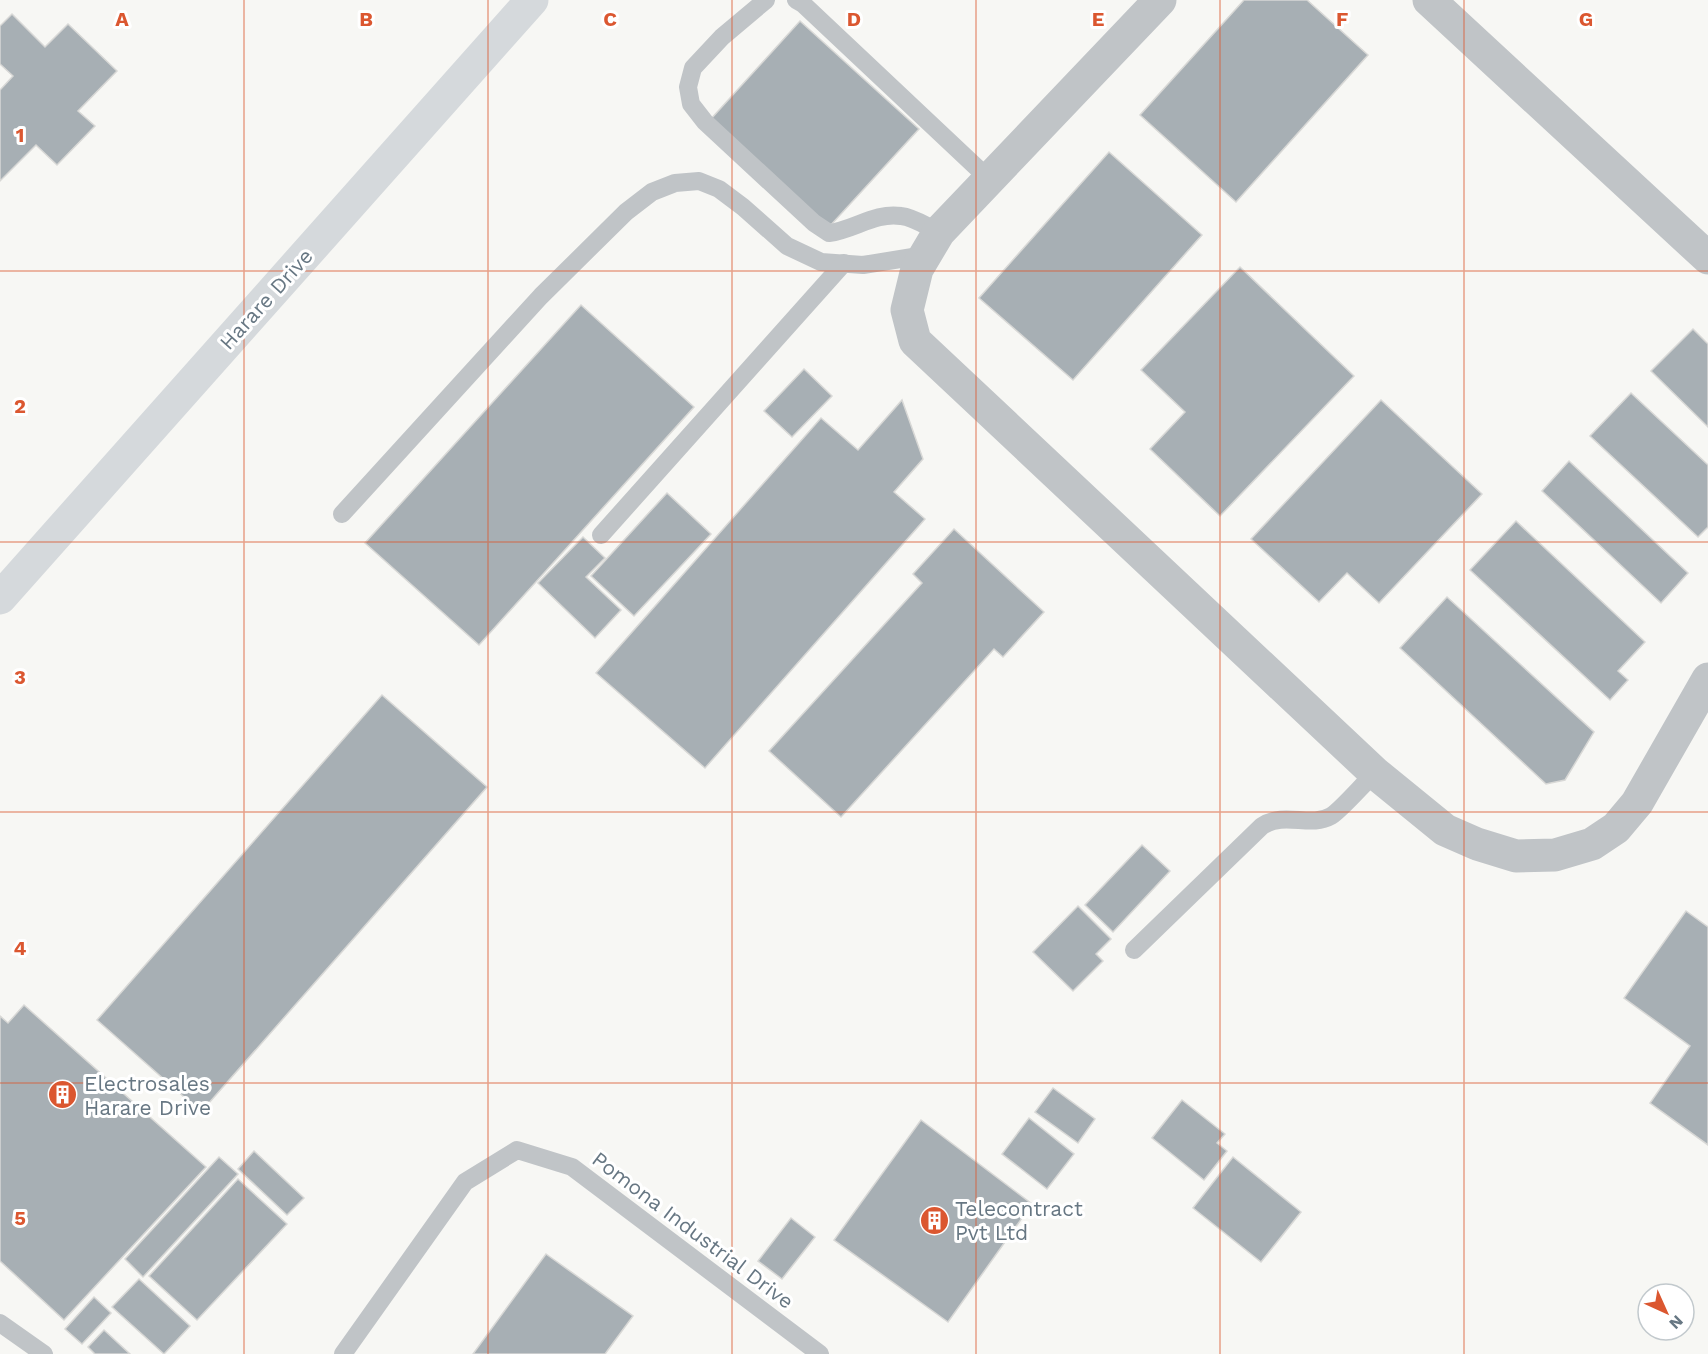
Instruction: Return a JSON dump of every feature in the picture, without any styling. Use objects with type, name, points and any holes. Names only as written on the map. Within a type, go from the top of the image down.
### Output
[{"type":"main road","name":"Harare Drive","points":[[0,598],[532,0]]},
{"type":"street","points":[[1160,0],[932,244],[917,268],[907,310],[915,341],[1374,773],[1445,830],[1477,844],[1516,856],[1555,855],[1592,844],[1616,828],[1637,803],[1708,679]]},
{"type":"street","points":[[1429,0],[1708,258]]},
{"type":"lane","points":[[766,0],[722,37],[693,68],[688,87],[691,104],[705,122],[814,223],[829,233],[841,231],[880,216],[902,216],[932,244]]},
{"type":"lane","points":[[796,0],[803,4],[990,180]]},
{"type":"lane","points":[[342,514],[541,296],[626,212],[652,192],[675,183],[699,181],[719,189],[787,246],[821,262],[863,265],[932,244]]},
{"type":"lane","points":[[601,535],[844,264]]},
{"type":"lane","points":[[1134,950],[1262,826],[1270,821],[1285,818],[1318,820],[1331,816],[1374,773]]},
{"type":"lane","name":"Pomona Industrial Drive","points":[[343,1354],[465,1182],[517,1150],[572,1167],[820,1354]]},
{"type":"lane","points":[[0,1323],[44,1354]]},
{"type":"building","points":[[1244,0],[1307,0],[1368,55],[1236,202],[1140,115]]},
{"type":"building","points":[[12,14],[45,47],[68,24],[117,71],[78,111],[95,126],[57,165],[36,145],[0,181],[0,90],[13,76],[0,64],[0,26]]},
{"type":"building","points":[[800,21],[919,129],[829,227],[710,120]]},
{"type":"building","points":[[1109,152],[1202,235],[1073,380],[979,298]]},
{"type":"building","points":[[1240,267],[1354,376],[1220,516],[1150,449],[1185,412],[1141,370]]},
{"type":"building","points":[[581,305],[694,407],[479,645],[365,543]]},
{"type":"building","points":[[1693,329],[1708,344],[1708,427],[1651,371]]},
{"type":"building","points":[[804,369],[832,396],[792,437],[764,411]]},
{"type":"building","points":[[1631,393],[1708,465],[1708,527],[1698,537],[1590,436]]},
{"type":"building","points":[[902,400],[923,459],[894,492],[925,519],[705,768],[596,673],[821,418],[858,450]]},
{"type":"building","points":[[1381,400],[1482,494],[1379,603],[1347,573],[1319,602],[1251,539]]},
{"type":"building","points":[[1569,461],[1688,573],[1661,603],[1542,491]]},
{"type":"building","points":[[667,493],[711,534],[634,616],[591,576]]},
{"type":"building","points":[[1516,521],[1645,642],[1618,671],[1628,680],[1610,700],[1470,570]]},
{"type":"building","points":[[954,529],[1044,612],[1003,657],[994,649],[841,817],[769,751],[922,583],[913,574]]},
{"type":"building","points":[[583,537],[605,558],[586,577],[621,610],[595,638],[538,583]]},
{"type":"building","points":[[1447,597],[1594,732],[1565,780],[1546,784],[1400,648]]},
{"type":"building","points":[[382,695],[487,787],[201,1112],[97,1020]]},
{"type":"building","points":[[1142,845],[1170,871],[1113,932],[1085,905]]},
{"type":"building","points":[[1078,906],[1111,939],[1096,954],[1103,961],[1073,991],[1033,952]]},
{"type":"building","points":[[1686,911],[1708,927],[1708,1145],[1650,1103],[1690,1046],[1624,998]]},
{"type":"building","name":"Electrosales Harare Drive","points":[[24,1005],[206,1167],[64,1320],[0,1261],[0,1016],[8,1023]]},
{"type":"building","points":[[1053,1088],[1095,1119],[1078,1143],[1035,1112]]},
{"type":"building","points":[[1182,1100],[1225,1134],[1217,1143],[1227,1151],[1204,1180],[1152,1138]]},
{"type":"building","points":[[1029,1118],[1074,1154],[1047,1189],[1002,1154]]},
{"type":"building","name":"Telecontract Pvt Ltd","points":[[921,1120],[1032,1204],[948,1322],[834,1240]]},
{"type":"building","points":[[254,1151],[304,1198],[287,1215],[238,1169]]},
{"type":"building","points":[[219,1157],[238,1174],[143,1277],[125,1259]]},
{"type":"building","points":[[1233,1157],[1301,1212],[1261,1262],[1193,1208]]},
{"type":"building","points":[[238,1179],[287,1224],[197,1320],[149,1276]]},
{"type":"building","points":[[791,1218],[815,1237],[782,1279],[758,1261]]},
{"type":"building","points":[[546,1254],[633,1316],[605,1354],[473,1354]]},
{"type":"building","points":[[139,1279],[190,1326],[164,1354],[112,1307]]},
{"type":"building","points":[[94,1297],[111,1313],[82,1344],[65,1329]]},
{"type":"building","points":[[104,1330],[130,1354],[95,1354],[88,1347]]},
{"type":"place","name":"Electrosales Harare Drive","points":[[63,1095]]},
{"type":"place","name":"Telecontract Pvt Ltd","points":[[934,1220]]}]
